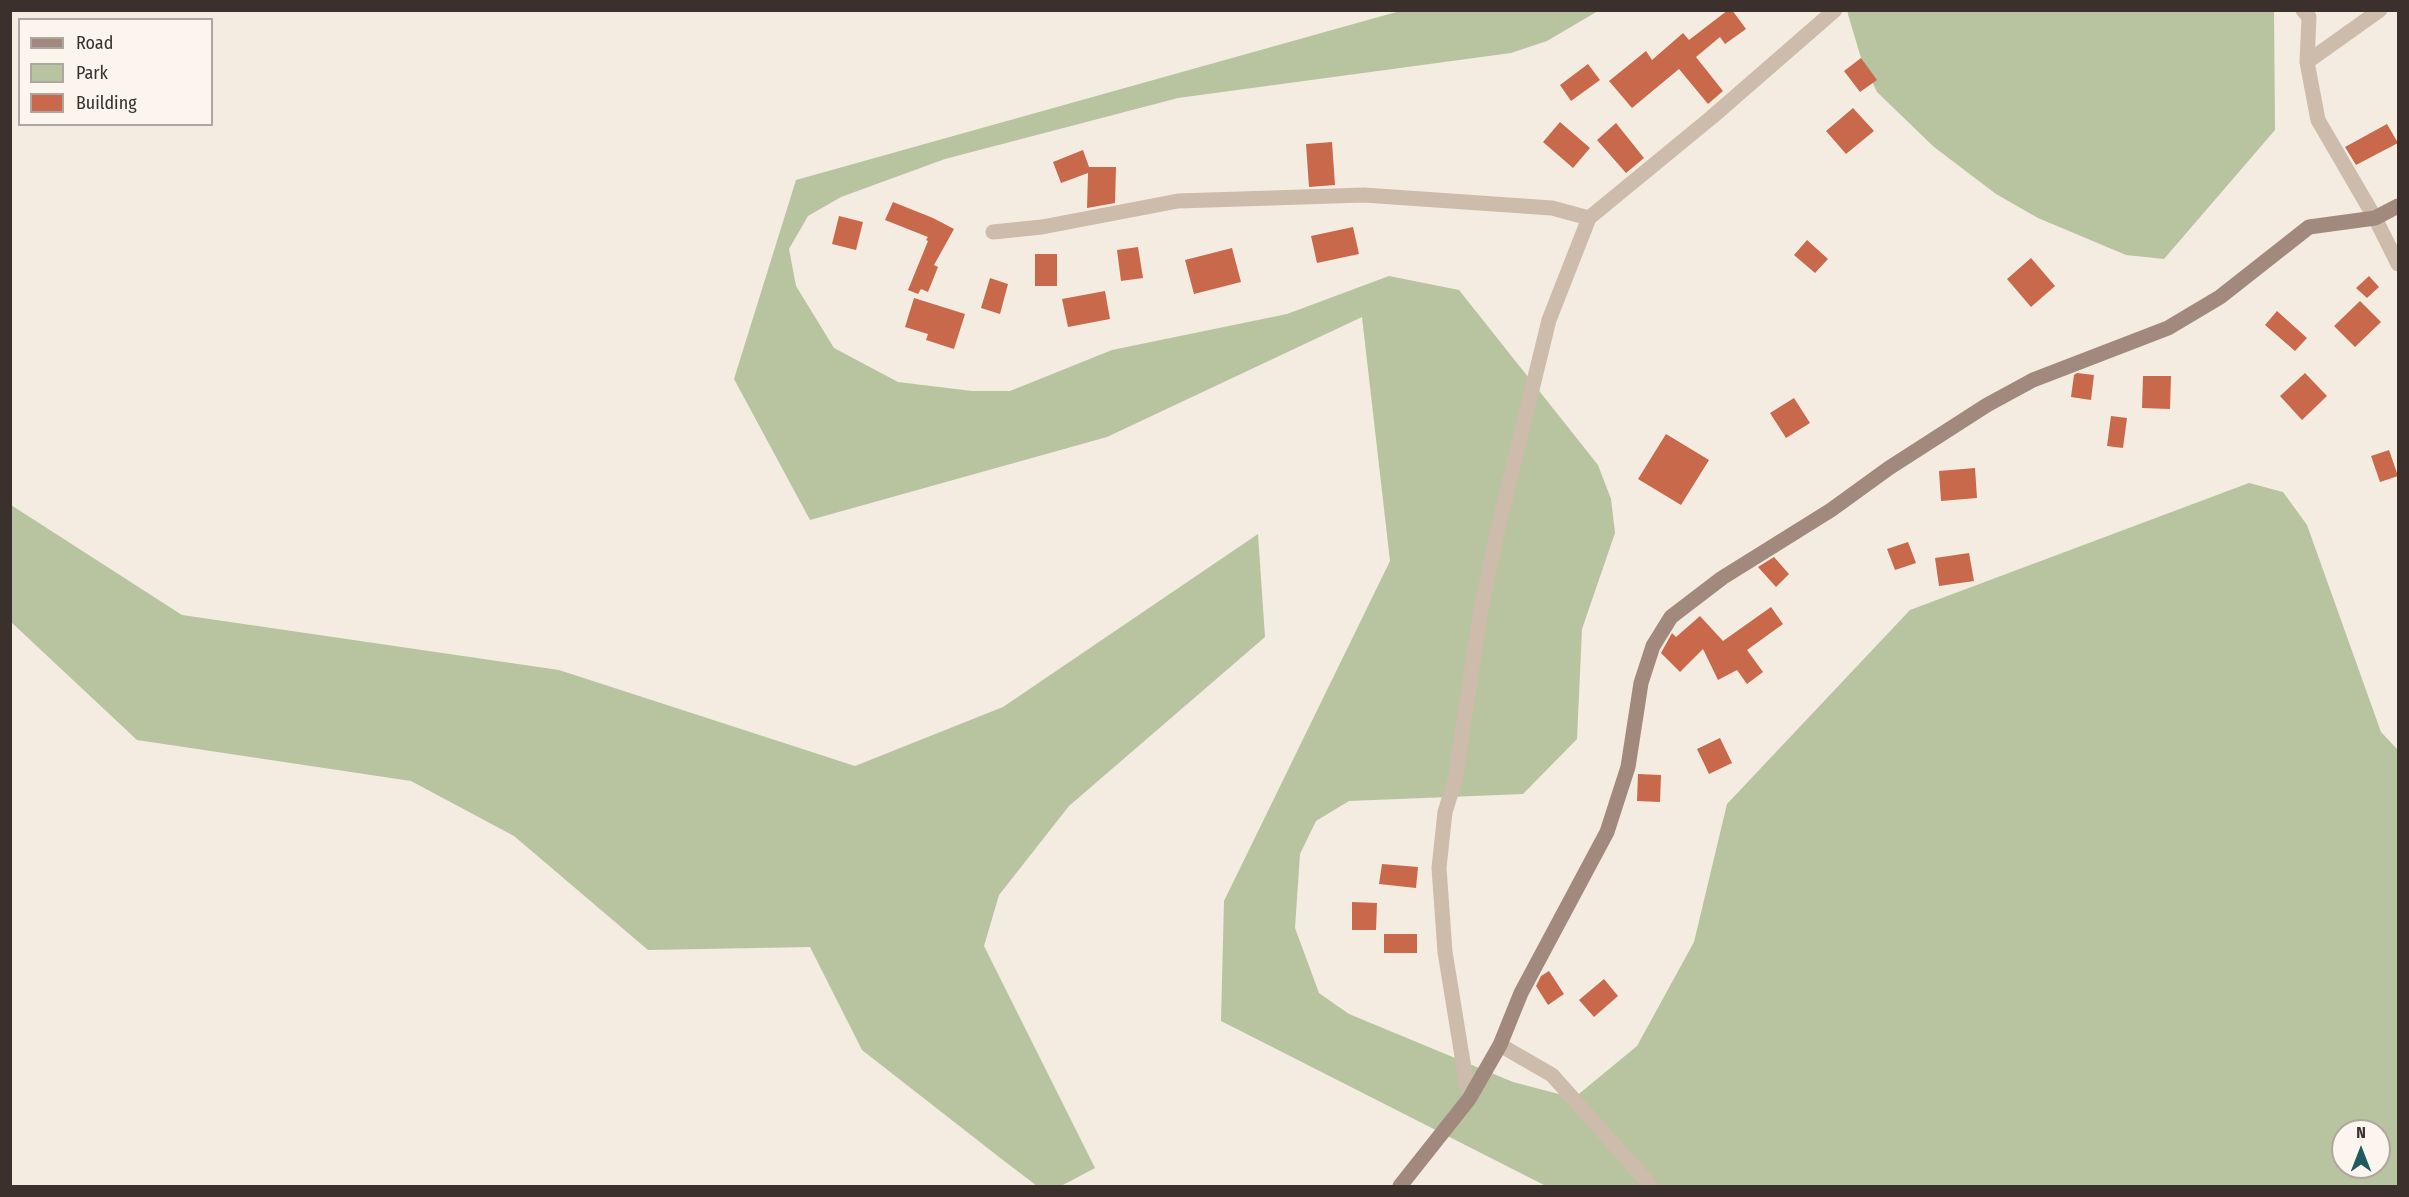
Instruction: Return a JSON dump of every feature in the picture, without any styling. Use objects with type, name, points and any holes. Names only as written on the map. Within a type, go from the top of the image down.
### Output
[{"type":"street","points":[[1469,1099],[1445,952],[1439,868],[1445,812],[1455,780],[1481,609],[1499,524],[1549,320],[1588,218],[1712,117],[1835,10]]},
{"type":"street","points":[[2303,10],[2309,17],[2307,62],[2318,120],[2375,218],[2398,264]]},
{"type":"street","points":[[2307,62],[2380,10]]},
{"type":"street","points":[[993,232],[1042,227],[1178,201],[1364,195],[1552,208],[1588,218]]},
{"type":"street","points":[[1400,1186],[1469,1099],[1500,1046],[1521,993],[1607,832],[1628,766],[1641,683],[1653,646],[1671,616],[1722,578],[1831,510],[1889,468],[1987,405],[2032,380],[2168,328],[2220,297],[2309,227],[2375,218],[2398,206]]},
{"type":"street","points":[[1500,1046],[1552,1075],[1651,1186]]},
{"type":"green space","points":[[1400,11],[1598,11],[1547,41],[1511,53],[1178,98],[945,159],[841,197],[808,216],[789,249],[796,286],[834,348],[898,382],[972,391],[1010,391],[1112,350],[1287,314],[1389,276],[1459,290],[1598,465],[1611,499],[1615,533],[1582,629],[1577,739],[1523,794],[1349,801],[1316,821],[1300,854],[1295,928],[1319,993],[1349,1014],[1513,1082],[1574,1098],[1637,1046],[1694,942],[1727,804],[1910,610],[2249,483],[2283,492],[2307,525],[2381,732],[2398,750],[2398,1186],[1546,1186],[1221,1021],[1224,901],[1390,561],[1362,317],[1107,437],[810,520],[734,379],[796,180]]},
{"type":"green space","points":[[1847,11],[2274,11],[2275,130],[2164,259],[2126,255],[2038,218],[1996,194],[1934,147],[1877,92],[1861,58]]},
{"type":"green space","points":[[11,505],[182,615],[559,670],[855,766],[1003,707],[1258,534],[1265,637],[1069,806],[999,895],[984,946],[1095,1168],[1061,1186],[1037,1186],[999,1157],[862,1050],[810,947],[648,950],[514,836],[411,781],[137,740],[11,622]]},
{"type":"building","points":[[1728,10],[1732,10],[1746,29],[1725,44],[1720,37],[1696,57],[1723,91],[1708,104],[1679,69],[1632,108],[1609,81],[1646,51],[1652,60],[1683,33],[1689,40]]},
{"type":"building","points":[[1861,58],[1877,80],[1860,92],[1844,71]]},
{"type":"building","points":[[1588,64],[1600,80],[1571,101],[1560,85]]},
{"type":"building","points":[[1853,108],[1874,131],[1846,154],[1826,131]]},
{"type":"building","points":[[1560,122],[1590,148],[1573,168],[1543,142]]},
{"type":"building","points":[[1616,123],[1644,158],[1626,173],[1597,140]]},
{"type":"building","points":[[2387,124],[2398,143],[2356,165],[2345,147]]},
{"type":"building","points":[[1332,142],[1335,185],[1309,187],[1306,144]]},
{"type":"building","points":[[1083,150],[1089,167],[1116,167],[1115,203],[1087,208],[1088,173],[1061,183],[1053,162]]},
{"type":"building","points":[[893,202],[954,229],[934,265],[938,267],[928,292],[921,289],[918,294],[908,290],[928,237],[885,220]]},
{"type":"building","points":[[839,216],[863,222],[856,250],[832,244]]},
{"type":"building","points":[[1353,227],[1359,254],[1317,263],[1311,236]]},
{"type":"building","points":[[1807,240],[1828,259],[1815,273],[1794,255]]},
{"type":"building","points":[[1138,247],[1143,278],[1121,281],[1117,250]]},
{"type":"building","points":[[1232,248],[1241,282],[1194,294],[1185,260]]},
{"type":"building","points":[[1035,254],[1057,254],[1057,286],[1035,286]]},
{"type":"building","points":[[2031,258],[2055,286],[2031,307],[2007,279]]},
{"type":"building","points":[[2369,276],[2379,287],[2367,298],[2356,288]]},
{"type":"building","points":[[990,278],[1008,284],[1000,314],[981,308]]},
{"type":"building","points":[[1105,291],[1110,319],[1068,327],[1062,299]]},
{"type":"building","points":[[914,298],[965,314],[954,349],[926,340],[928,334],[905,327]]},
{"type":"building","points":[[2360,301],[2381,322],[2355,347],[2334,326]]},
{"type":"building","points":[[2277,311],[2307,338],[2295,351],[2265,325]]},
{"type":"building","points":[[2077,373],[2094,375],[2091,400],[2071,397],[2074,375]]},
{"type":"building","points":[[2305,373],[2327,396],[2302,420],[2280,396]]},
{"type":"building","points":[[2143,376],[2171,376],[2170,409],[2142,408]]},
{"type":"building","points":[[1794,398],[1810,423],[1786,438],[1770,413]]},
{"type":"building","points":[[2111,416],[2127,418],[2123,448],[2107,446]]},
{"type":"building","points":[[1666,434],[1709,460],[1681,505],[1638,479]]},
{"type":"building","points":[[2389,450],[2398,476],[2380,482],[2371,456]]},
{"type":"building","points":[[1975,468],[1977,498],[1941,501],[1939,471]]},
{"type":"building","points":[[1908,542],[1916,563],[1895,570],[1887,549]]},
{"type":"building","points":[[1969,553],[1974,581],[1939,586],[1935,558]]},
{"type":"building","points":[[1774,557],[1789,574],[1776,587],[1758,567]]},
{"type":"building","points":[[1771,607],[1783,624],[1747,650],[1763,672],[1747,684],[1737,670],[1718,680],[1703,649],[1680,672],[1661,653],[1672,633],[1676,637],[1700,616],[1723,641]]},
{"type":"building","points":[[1720,738],[1732,763],[1709,774],[1697,749]]},
{"type":"building","points":[[1638,774],[1661,775],[1660,802],[1637,801]]},
{"type":"building","points":[[1382,864],[1418,867],[1416,888],[1379,884]]},
{"type":"building","points":[[1352,902],[1377,903],[1376,930],[1352,930]]},
{"type":"building","points":[[1384,934],[1417,934],[1417,953],[1384,953]]},
{"type":"building","points":[[1549,971],[1564,994],[1548,1005],[1536,986],[1541,976]]},
{"type":"building","points":[[1604,979],[1618,996],[1594,1017],[1579,1000]]}]
